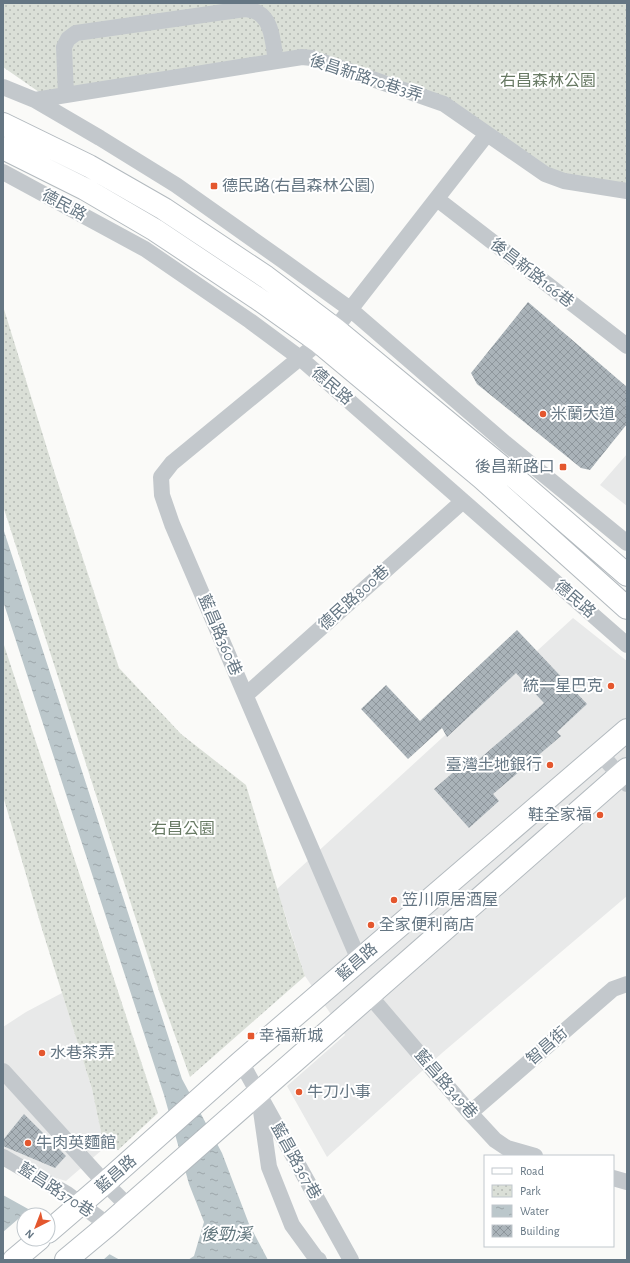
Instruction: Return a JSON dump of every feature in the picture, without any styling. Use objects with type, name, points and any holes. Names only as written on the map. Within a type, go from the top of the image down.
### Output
[{"type":"street","points":[[66,95],[64,47],[68,39],[76,33],[245,9],[255,11],[264,17],[269,26],[276,61]]},
{"type":"street","name":"後昌新路70巷3弄","points":[[35,100],[302,57],[312,58],[444,104],[545,174],[564,181],[627,191]]},
{"type":"street","points":[[3,87],[35,100],[176,185],[350,309],[505,442],[627,543]]},
{"type":"street","name":"德民路","points":[[3,124],[90,166],[164,209],[266,277],[482,478],[627,608]]},
{"type":"street","name":"藍昌路360巷","points":[[359,960],[172,524],[162,495],[161,477],[172,463],[327,335],[350,309],[487,134]]},
{"type":"street","name":"德民路","points":[[3,148],[84,189],[155,230],[257,298],[327,335],[514,477],[627,575]]},
{"type":"street","name":"德民路","points":[[3,172],[145,249],[250,320],[300,358],[627,645]]},
{"type":"street","name":"後昌新路166巷","points":[[437,199],[627,346]]},
{"type":"street","name":"德民路800巷","points":[[246,695],[463,501]]},
{"type":"street","name":"藍昌路","points":[[56,1225],[106,1183],[241,1062],[627,730]]},
{"type":"street","points":[[600,752],[624,776]]},
{"type":"street","name":"藍昌路","points":[[66,1260],[129,1207],[369,995],[624,776]]},
{"type":"street","points":[[359,960],[369,995]]},
{"type":"street","name":"智昌街","points":[[470,1112],[613,989],[627,984]]},
{"type":"street","name":"藍昌路349巷","points":[[369,995],[495,1140],[507,1148],[532,1155]]},
{"type":"street","name":"藍昌路367巷","points":[[241,1062],[351,1260]]},
{"type":"street","points":[[3,1071],[129,1207]]},
{"type":"street","points":[[258,1093],[269,1167],[292,1224],[316,1258],[319,1260]]},
{"type":"street","name":"藍昌路370巷","points":[[3,1156],[67,1194],[74,1210],[101,1231]]},
{"type":"street","points":[[614,1178],[627,1182]]},
{"type":"street","points":[[14,1260],[29,1247]]},
{"type":"shaded area","points":[[627,454],[627,506],[600,485]]},
{"type":"shaded area","points":[[573,618],[627,661],[627,896],[442,1053],[327,1157],[287,1086],[345,1035],[305,976],[277,889]]},
{"type":"shaded area","points":[[62,993],[92,1089],[102,1137],[110,1143],[66,1181],[43,1174],[3,1151],[3,1027],[26,1012]]},
{"type":"green space","name":"右昌森林公園","points":[[3,3],[627,3],[627,192],[547,175],[419,87],[300,56],[52,101],[3,67]]},
{"type":"green space","name":"右昌公園","points":[[3,306],[54,471],[119,668],[181,734],[246,785],[305,976],[190,1077],[160,994],[3,506]]},
{"type":"green space","points":[[3,642],[158,1113],[118,1150],[102,1137],[92,1089],[42,929],[3,796]]},
{"type":"water","name":"後勁溪","points":[[3,528],[182,1079],[222,1153],[249,1224],[268,1260],[188,1260],[194,1256],[204,1222],[189,1184],[164,1095],[3,601]]},
{"type":"water","points":[[3,1195],[25,1207],[16,1207],[16,1247],[56,1247],[56,1224],[120,1260],[3,1260]]},
{"type":"pier","points":[[16,1221],[16,1247],[56,1247],[56,1222],[111,1253],[103,1260],[3,1260],[3,1232]]},
{"type":"building","points":[[528,302],[627,387],[627,424],[590,470],[581,468],[477,384],[471,373]]},
{"type":"building","points":[[517,630],[587,704],[557,732],[561,736],[493,794],[499,801],[469,828],[434,789],[464,763],[469,768],[544,703],[516,673],[447,737],[442,728],[408,759],[361,709],[386,685],[420,721]]},
{"type":"building","name":"牛肉英麵館","points":[[24,1114],[66,1156],[55,1168],[3,1146],[3,1140]]},
{"type":"place","name":"德民路(右昌森林公園)","points":[[214,186]]},
{"type":"place","name":"米蘭大道","points":[[543,414]]},
{"type":"place","name":"後昌新路口","points":[[563,467]]},
{"type":"place","name":"統一星巴克","points":[[611,686]]},
{"type":"place","name":"臺灣土地銀行","points":[[550,765]]},
{"type":"place","name":"鞋全家福","points":[[600,815]]},
{"type":"place","name":"笠川原居酒屋","points":[[394,900]]},
{"type":"place","name":"全家便利商店","points":[[371,925]]},
{"type":"place","name":"幸福新城","points":[[251,1036]]},
{"type":"place","name":"水巷茶弄","points":[[42,1053]]},
{"type":"place","name":"牛刀小事","points":[[299,1092]]},
{"type":"place","name":"牛肉英麵館","points":[[28,1143]]}]
